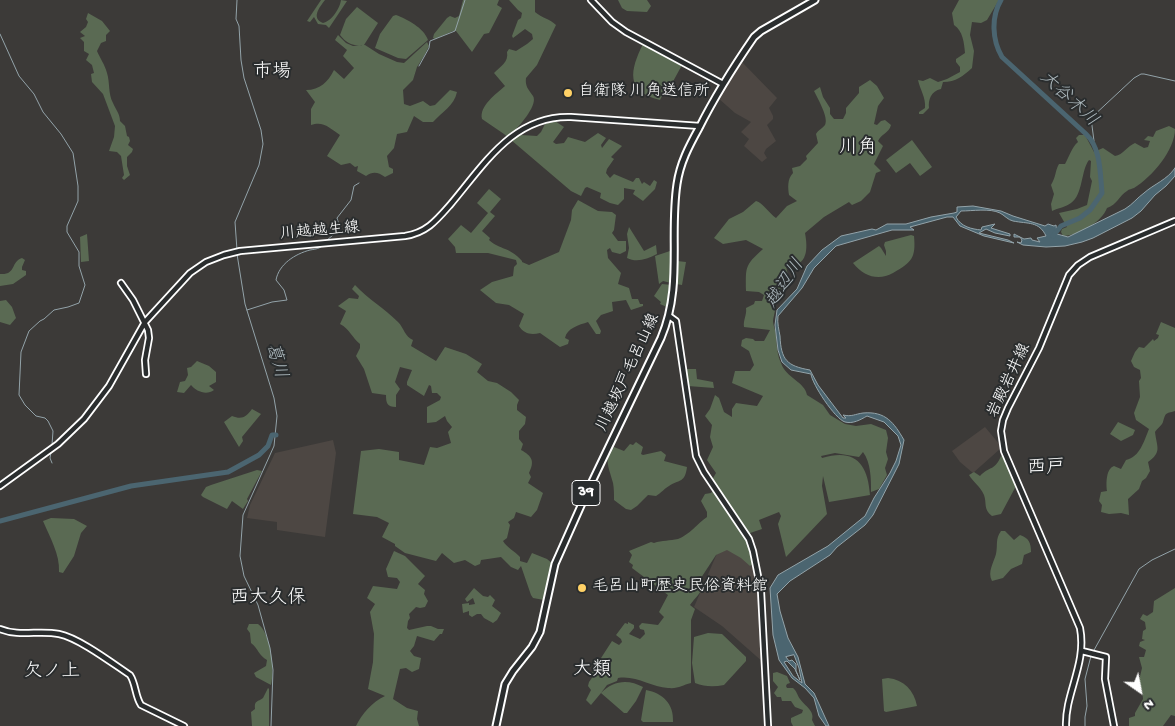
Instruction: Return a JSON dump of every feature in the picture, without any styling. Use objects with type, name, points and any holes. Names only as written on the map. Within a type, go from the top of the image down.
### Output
[{"type":"main road","points":[[591,0],[612,22],[626,32],[724,84]]},
{"type":"main road","name":"川越坂戸毛呂山線","points":[[496,726],[505,684],[532,647],[540,632],[553,572],[560,554],[588,490],[661,338],[669,316],[674,285],[677,181],[684,158],[724,84],[754,37],[815,0]]},
{"type":"main road","name":"川越越生線","points":[[0,486],[58,444],[88,414],[109,386],[145,322],[195,269],[212,259],[237,252],[420,233],[436,221],[503,143],[522,128],[543,120],[562,117],[700,126]]},
{"type":"main road","name":"岩殿岩井線","points":[[1066,726],[1082,652],[1082,640],[1078,623],[1004,451],[1002,426],[1008,408],[1039,348],[1072,271],[1090,258],[1175,221]]},
{"type":"main road","points":[[121,283],[145,322],[149,333],[145,360],[146,374]]},
{"type":"main road","points":[[669,316],[676,321],[696,456],[704,472],[749,539],[758,574],[763,615],[768,726]]},
{"type":"main road","points":[[0,629],[15,633],[56,634],[80,642],[130,676],[141,705],[184,726]]},
{"type":"main road","points":[[1082,652],[1106,658],[1105,679],[1114,726]]},
{"type":"shaded area","points":[[741,61],[777,98],[769,108],[773,119],[767,125],[776,141],[766,149],[764,153],[767,158],[762,162],[744,146],[749,139],[741,132],[751,122],[735,113],[718,98]]},
{"type":"shaded area","points":[[985,427],[1000,445],[1000,449],[973,473],[960,462],[952,451]]},
{"type":"shaded area","points":[[333,440],[336,453],[325,537],[277,530],[277,522],[247,518],[250,505],[275,453]]},
{"type":"shaded area","points":[[726,541],[754,568],[756,574],[759,586],[764,663],[722,626],[694,607],[718,551]]},
{"type":"green space","points":[[321,0],[325,0],[317,13],[317,18],[323,23],[335,14],[341,0],[347,1],[329,28],[326,25],[318,24],[314,17],[310,22],[307,21]]},
{"type":"green space","points":[[463,0],[499,0],[497,5],[502,8],[489,33],[484,34],[472,52],[456,31],[435,39],[433,38],[447,18],[459,16]]},
{"type":"green space","points":[[509,0],[535,0],[535,12],[556,25],[537,65],[526,78],[526,85],[534,99],[529,113],[516,129],[521,135],[537,136],[545,124],[555,121],[564,127],[553,142],[556,144],[564,143],[568,137],[585,142],[598,133],[606,138],[601,145],[602,148],[609,139],[622,146],[611,157],[614,159],[606,173],[610,178],[614,174],[633,182],[636,178],[639,178],[642,184],[644,182],[650,186],[654,180],[657,182],[655,189],[643,201],[633,194],[635,190],[624,188],[624,199],[618,205],[600,198],[601,193],[587,187],[581,196],[571,191],[504,134],[482,119],[483,109],[505,86],[494,73],[507,59],[507,52],[509,49],[516,51],[533,39],[532,34],[525,29],[513,38],[512,36],[522,13]]},
{"type":"green space","points":[[618,0],[647,0],[651,6],[647,12],[627,11],[622,8]]},
{"type":"green space","points":[[959,0],[999,0],[987,20],[981,23],[972,22],[970,35],[974,51],[972,68],[959,78],[943,82],[941,89],[931,96],[929,108],[923,114],[919,114],[925,108],[925,104],[918,80],[923,81],[930,78],[938,82],[960,72],[956,59],[965,53],[964,45],[961,34],[954,25],[952,13]]},
{"type":"green space","points":[[357,7],[378,23],[364,45],[350,44],[340,35],[346,19]]},
{"type":"green space","points":[[88,13],[102,21],[110,31],[106,35],[106,41],[101,43],[97,51],[107,73],[111,99],[119,114],[120,121],[125,126],[130,141],[128,145],[133,149],[127,157],[130,175],[124,180],[122,178],[124,175],[121,156],[117,152],[109,151],[114,137],[115,126],[103,94],[92,82],[91,74],[94,73],[92,65],[86,60],[89,54],[84,51],[84,42],[80,38],[85,36],[80,32],[86,27]]},
{"type":"green space","points":[[396,15],[419,28],[428,40],[406,59],[398,58],[375,48],[380,34],[393,16]]},
{"type":"green space","points":[[338,35],[346,43],[353,46],[365,45],[379,54],[404,63],[427,42],[429,46],[417,67],[413,80],[403,90],[404,104],[410,106],[423,101],[430,106],[435,105],[450,90],[457,92],[450,105],[433,122],[423,122],[414,116],[407,132],[397,134],[394,148],[387,156],[389,167],[393,169],[393,173],[385,177],[376,173],[366,176],[357,171],[358,166],[355,167],[350,163],[341,165],[327,156],[340,135],[323,125],[311,125],[311,109],[315,102],[306,90],[315,89],[323,84],[334,70],[344,79],[354,68],[343,56],[347,50],[335,40]]},
{"type":"green space","points":[[643,44],[682,65],[670,87],[667,86],[660,100],[641,92],[636,86],[633,71]]},
{"type":"green space","points":[[870,80],[877,86],[884,98],[878,106],[874,124],[877,125],[885,120],[891,125],[889,130],[878,141],[883,146],[874,164],[881,171],[876,173],[870,192],[861,201],[852,205],[849,202],[824,217],[805,233],[805,256],[799,264],[786,266],[789,280],[773,302],[775,309],[773,321],[778,353],[783,368],[803,387],[807,395],[823,405],[830,415],[845,424],[856,426],[871,424],[886,430],[888,438],[886,452],[888,459],[885,468],[887,475],[879,489],[871,492],[869,466],[863,452],[859,457],[835,453],[821,456],[822,458],[843,455],[858,461],[866,475],[870,495],[829,502],[823,476],[822,486],[827,514],[786,557],[778,524],[781,516],[779,512],[759,520],[762,529],[744,535],[749,541],[753,564],[750,566],[727,550],[716,555],[699,581],[701,585],[704,585],[690,605],[695,609],[691,620],[691,683],[668,688],[631,678],[618,678],[617,681],[607,685],[591,705],[586,700],[591,690],[588,686],[594,675],[592,672],[612,641],[619,645],[622,642],[616,635],[625,623],[628,624],[628,622],[634,625],[629,634],[640,639],[645,634],[644,630],[640,629],[639,626],[642,623],[658,625],[664,617],[659,612],[668,595],[632,568],[633,565],[629,562],[632,555],[629,551],[651,542],[678,539],[707,517],[707,512],[701,501],[705,494],[711,493],[716,487],[712,480],[716,473],[707,460],[713,447],[710,437],[712,425],[705,416],[710,409],[715,395],[719,398],[724,412],[732,417],[732,409],[736,403],[757,406],[763,396],[732,383],[735,371],[750,371],[754,365],[749,351],[741,346],[742,340],[746,338],[764,341],[770,330],[744,327],[746,308],[754,304],[755,301],[762,301],[764,295],[759,292],[746,291],[747,267],[752,259],[763,249],[746,240],[723,244],[714,238],[729,219],[743,212],[756,201],[776,218],[787,206],[797,201],[789,195],[788,184],[793,173],[792,168],[800,166],[807,159],[806,156],[818,143],[816,134],[826,122],[814,91],[820,87],[823,97],[830,108],[830,114],[834,119],[843,119],[846,108],[859,93],[859,87]]},
{"type":"green space","points":[[1169,126],[1175,129],[1174,137],[1167,154],[1155,170],[1141,183],[1128,190],[1113,205],[1107,208],[1095,223],[1076,234],[1063,236],[1062,229],[1067,227],[1059,213],[1087,205],[1092,181],[1090,177],[1091,161],[1089,160],[1075,199],[1067,206],[1052,211],[1051,204],[1054,194],[1051,185],[1059,164],[1065,164],[1072,149],[1078,142],[1076,138],[1079,135],[1085,135],[1094,152],[1103,148],[1115,156],[1135,143],[1144,148],[1148,147],[1150,141],[1144,140],[1148,136],[1153,137],[1156,131]]},
{"type":"green space","points":[[912,140],[932,167],[920,176],[910,163],[896,173],[886,160]]},
{"type":"green space","points":[[489,189],[501,199],[490,212],[495,216],[482,231],[493,243],[518,256],[522,262],[529,265],[559,252],[571,220],[572,210],[578,200],[598,211],[612,212],[616,215],[612,233],[618,241],[626,241],[626,251],[620,254],[612,252],[610,248],[607,250],[608,258],[621,273],[618,284],[629,288],[632,299],[638,299],[643,306],[631,310],[626,300],[612,302],[613,311],[601,315],[596,321],[601,331],[600,334],[596,334],[588,322],[571,329],[565,338],[569,340],[568,344],[560,347],[540,333],[531,334],[523,331],[519,326],[524,314],[509,305],[496,303],[480,290],[492,282],[513,276],[514,267],[517,264],[516,260],[488,253],[456,253],[455,247],[448,239],[461,225],[471,233],[488,213],[477,203]]},
{"type":"green space","points":[[629,227],[644,251],[656,245],[657,254],[642,260],[627,258],[629,248],[627,234]]},
{"type":"green space","points":[[87,234],[89,261],[81,262],[80,237]]},
{"type":"green space","points":[[911,235],[914,236],[914,250],[911,259],[905,266],[893,273],[882,277],[872,276],[862,272],[853,263],[879,246],[886,256],[885,242]]},
{"type":"green space","points":[[673,250],[671,283],[663,281],[659,284],[655,256]]},
{"type":"green space","points":[[22,258],[25,260],[22,270],[26,271],[26,275],[13,284],[0,286],[0,274],[9,272],[16,262]]},
{"type":"green space","points":[[677,261],[686,262],[682,285],[676,284]]},
{"type":"green space","points":[[662,284],[672,285],[669,308],[660,304],[661,302],[654,296]]},
{"type":"green space","points":[[355,285],[398,322],[408,337],[413,340],[411,346],[436,361],[445,347],[466,354],[482,364],[477,372],[488,381],[497,383],[511,392],[519,400],[517,410],[526,417],[525,424],[519,431],[519,439],[523,444],[521,450],[528,454],[532,462],[529,473],[531,477],[528,483],[543,493],[537,510],[531,517],[516,512],[514,518],[508,522],[510,525],[507,538],[503,541],[520,557],[520,561],[527,563],[532,553],[547,559],[553,564],[546,599],[533,598],[521,566],[518,570],[511,567],[501,557],[481,560],[480,564],[475,566],[465,560],[454,563],[442,553],[436,561],[405,553],[395,544],[382,537],[389,523],[377,517],[353,514],[361,451],[379,449],[399,452],[399,460],[424,465],[430,447],[437,448],[451,443],[448,432],[452,427],[445,416],[436,422],[427,423],[427,407],[440,400],[441,397],[437,393],[432,393],[431,386],[429,385],[424,396],[407,385],[412,370],[400,367],[395,382],[400,389],[396,395],[396,407],[388,404],[386,395],[372,393],[364,369],[356,356],[360,344],[340,324],[346,311],[338,306],[349,298],[358,299],[359,296],[352,289]]},
{"type":"green space","points":[[6,300],[12,307],[16,318],[10,325],[0,322],[0,301]]},
{"type":"green space","points":[[1161,322],[1175,328],[1175,411],[1166,414],[1155,432],[1158,449],[1148,462],[1150,471],[1146,478],[1142,481],[1139,489],[1128,499],[1129,515],[1101,512],[1102,505],[1099,501],[1101,492],[1107,491],[1109,470],[1114,466],[1121,469],[1126,460],[1135,456],[1141,448],[1149,429],[1136,420],[1134,413],[1140,397],[1139,381],[1141,378],[1140,370],[1134,367],[1131,361],[1139,347],[1144,348],[1153,339],[1154,341],[1158,338],[1159,335],[1156,334]]},
{"type":"green space","points":[[197,361],[209,366],[216,372],[216,382],[209,386],[214,390],[208,393],[201,392],[191,385],[184,393],[177,392],[180,382],[185,381],[188,375],[187,368]]},
{"type":"green space","points":[[685,369],[696,369],[697,379],[713,382],[714,388],[688,386]]},
{"type":"green space","points":[[252,409],[261,414],[242,437],[243,441],[239,447],[224,422],[232,416],[244,417]]},
{"type":"green space","points":[[1118,422],[1135,430],[1133,435],[1121,441],[1110,434]]},
{"type":"green space","points":[[636,442],[643,447],[641,454],[643,455],[661,451],[666,455],[664,461],[687,467],[685,476],[681,480],[667,487],[656,496],[648,495],[631,510],[626,509],[614,500],[608,455],[614,447],[624,451],[630,444],[633,445]]},
{"type":"green space","points":[[1004,455],[1016,486],[1001,514],[992,516],[986,508],[982,492],[969,475],[974,472],[980,476],[994,466],[1001,456]]},
{"type":"green space","points":[[257,470],[262,471],[243,509],[232,501],[227,509],[201,495],[206,487]]},
{"type":"green space","points":[[51,518],[74,519],[87,526],[81,533],[74,556],[63,573],[59,572],[56,552],[43,521]]},
{"type":"green space","points":[[1001,531],[1005,531],[1014,540],[1020,535],[1026,538],[1030,543],[1031,552],[1024,555],[1022,564],[1011,569],[1003,578],[992,581],[991,571]]},
{"type":"green space","points":[[394,551],[405,556],[425,576],[418,584],[425,590],[424,594],[428,601],[425,607],[416,607],[409,614],[410,618],[407,628],[409,630],[431,626],[444,629],[442,634],[434,641],[417,636],[414,646],[410,651],[414,656],[421,658],[419,669],[412,672],[406,668],[400,669],[393,699],[407,708],[418,711],[417,719],[419,726],[356,726],[368,709],[385,696],[368,689],[373,662],[374,634],[370,612],[375,604],[367,598],[373,586],[397,589],[400,582],[397,578],[388,577],[386,569]]},
{"type":"green space","points":[[474,588],[483,596],[488,597],[490,595],[495,600],[492,606],[501,613],[493,623],[481,614],[472,617],[469,615],[469,611],[463,613],[462,604],[475,604],[473,598],[467,602],[465,599]]},
{"type":"green space","points":[[1175,588],[1175,716],[1171,715],[1163,726],[1129,726],[1129,718],[1135,716],[1143,699],[1142,690],[1138,685],[1142,668],[1139,657],[1144,657],[1146,650],[1139,646],[1140,642],[1145,640],[1142,639],[1143,631],[1146,629],[1145,622],[1140,619],[1143,614],[1147,616],[1153,612],[1154,601]]},
{"type":"green space","points":[[249,624],[258,624],[269,643],[272,661],[271,685],[256,677],[254,673],[266,666],[267,660],[251,643],[250,633],[247,629]]},
{"type":"green space","points":[[708,633],[722,634],[746,657],[746,661],[724,685],[710,686],[695,683],[692,663],[694,637]]},
{"type":"green space","points":[[777,672],[787,676],[790,683],[787,684],[787,688],[793,688],[811,711],[815,726],[793,726],[791,718],[802,713],[803,710],[795,707],[791,701],[782,701],[781,697],[777,697],[774,693],[778,687],[773,681],[773,673]]},
{"type":"green space","points":[[888,678],[899,681],[907,687],[916,700],[917,706],[884,711],[882,679]]},
{"type":"green space","points":[[621,682],[638,684],[643,687],[627,713],[624,713],[601,693],[611,685]]},
{"type":"green space","points":[[268,688],[269,726],[252,726],[251,712],[255,709],[256,703],[263,698]]},
{"type":"green space","points":[[646,690],[658,694],[666,700],[672,710],[673,722],[643,722],[641,720]]},
{"type":"water","points":[[1175,168],[1175,176],[1132,218],[1093,238],[1065,246],[1023,245],[1017,242],[1021,243],[1020,237],[1024,239],[1031,238],[1040,242],[1037,238],[1046,236],[1036,225],[1011,220],[996,211],[981,210],[961,211],[956,217],[967,227],[974,229],[981,230],[982,227],[995,224],[991,228],[1010,234],[1010,236],[986,229],[979,233],[1014,243],[984,236],[960,226],[953,217],[947,217],[910,227],[914,230],[892,230],[836,246],[814,268],[802,288],[778,316],[784,356],[791,364],[810,370],[818,385],[843,418],[846,418],[843,415],[878,414],[893,423],[904,440],[899,464],[873,515],[865,525],[837,547],[830,555],[790,581],[777,594],[788,638],[798,657],[805,684],[814,693],[829,726],[826,726],[819,716],[814,698],[792,678],[779,660],[773,635],[770,588],[778,575],[828,546],[865,516],[890,473],[901,445],[898,436],[884,422],[867,416],[859,420],[845,422],[836,415],[825,401],[815,385],[811,374],[791,370],[782,362],[778,350],[775,325],[777,310],[797,289],[807,266],[822,250],[841,236],[872,229],[876,230],[887,224],[906,224],[957,212],[957,207],[973,206],[1001,211],[1045,226],[1048,224],[1056,225],[1057,234],[1068,237],[1125,209],[1164,179]],"holes":[[[794,655],[802,683],[793,676],[784,662],[787,661],[795,669],[800,680],[796,671],[796,664],[792,660],[789,661],[786,657]]]},
{"type":"waterway","name":"葛川","points":[[237,0],[236,19],[239,26],[244,78],[261,130],[263,144],[259,165],[235,222],[237,250]]},
{"type":"waterway","points":[[419,66],[429,48],[430,41],[455,31],[465,0]]},
{"type":"waterway","name":"大谷木川","points":[[1001,0],[994,21],[994,28],[996,43],[1002,57],[1086,134],[1095,146],[1099,161],[1102,193],[1090,210],[1080,218],[1061,226],[1053,236]]},
{"type":"waterway","points":[[0,34],[19,76],[34,94],[43,112],[61,134],[73,153],[78,186],[78,201],[67,226],[67,232],[79,252],[79,266],[85,285],[79,303],[54,310],[40,321],[29,331],[21,352],[19,395],[25,405],[36,416],[45,418],[48,421],[53,431],[52,445]]},
{"type":"waterway","points":[[1094,141],[1091,118],[1134,78],[1144,74],[1175,81]]},
{"type":"waterway","points":[[326,241],[333,235],[339,225],[337,218],[351,200],[354,186],[359,183]]},
{"type":"waterway","points":[[247,310],[272,302],[287,300],[284,290],[276,280],[280,269],[293,257],[319,248],[324,244]]},
{"type":"waterway","name":"葛川","points":[[237,254],[245,304],[274,398],[277,416],[274,446],[243,515],[240,556],[244,576],[258,605],[270,648],[273,670],[271,726]]},
{"type":"waterway","points":[[0,521],[131,486],[228,472],[259,455],[268,446],[272,435],[276,435]]},
{"type":"waterway","points":[[51,452],[50,458],[52,463]]},
{"type":"waterway","points":[[1093,652],[1139,569],[1152,560],[1175,549]]},
{"type":"waterway","points":[[1085,726],[1087,706],[1085,679],[1091,656]]},
{"type":"place","name":"自衛隊 川角送信所","points":[[568,93]]},
{"type":"place","name":"毛呂山町歴史民俗資料館","points":[[582,588]]},
{"type":"district","name":"市場","points":[[272,73]]},
{"type":"district","name":"川角","points":[[858,149]]},
{"type":"district","name":"西戸","points":[[1046,469]]},
{"type":"district","name":"西大久保","points":[[268,599]]},
{"type":"district","name":"大類","points":[[592,671]]},
{"type":"district","name":"欠ノ上","points":[[52,673]]},
{"type":"water label","name":"越辺川","points":[[786,284]]}]
